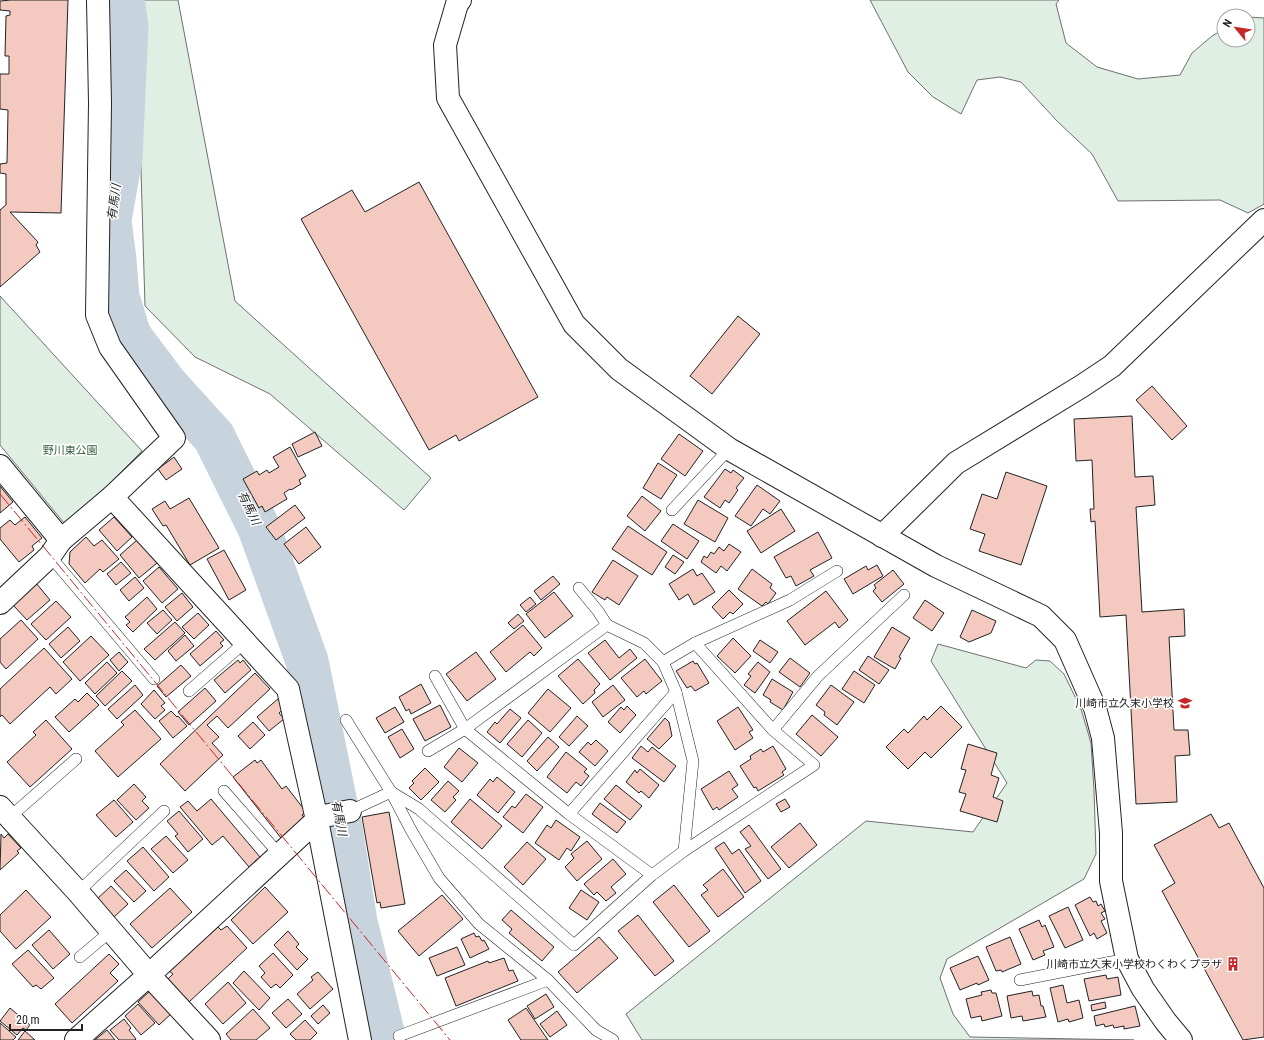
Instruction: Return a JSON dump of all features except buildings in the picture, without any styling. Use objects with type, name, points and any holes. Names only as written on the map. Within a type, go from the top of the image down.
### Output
[{"type":"street","points":[[0,603],[56,548],[174,438],[110,347],[97,315],[100,104],[98,0]]},
{"type":"street","points":[[460,0],[457,4],[445,45],[448,98],[574,324],[619,369],[729,449],[936,566],[1041,616],[1065,640],[1095,708],[1103,738],[1111,833],[1111,881],[1127,959],[1143,989],[1166,1022],[1181,1040]]},
{"type":"street","points":[[882,536],[956,462],[1082,386],[1112,366],[1264,220]]},
{"type":"street","points":[[0,466],[56,548]]},
{"type":"street","points":[[112,497],[288,689],[320,818],[360,1040]]},
{"type":"street","points":[[81,1038],[320,818],[350,811]]},
{"type":"street","points":[[5,812],[78,892],[149,975],[209,1040]]},
{"type":"lane","points":[[672,510],[729,449]]},
{"type":"lane","points":[[56,548],[154,680]]},
{"type":"lane","points":[[663,662],[695,643],[790,600],[837,571]]},
{"type":"lane","points":[[579,588],[598,611],[607,625],[644,644],[663,662],[676,692],[694,761],[684,851]]},
{"type":"lane","points":[[773,730],[818,676],[904,595]]},
{"type":"lane","points":[[428,751],[465,729],[607,625]]},
{"type":"lane","points":[[189,691],[245,642]]},
{"type":"lane","points":[[391,792],[419,810],[574,945],[652,875],[684,851],[814,765],[773,730],[695,643]]},
{"type":"lane","points":[[435,676],[465,729],[569,814],[652,875]]},
{"type":"lane","points":[[569,814],[676,692]]},
{"type":"lane","points":[[346,720],[391,792],[439,878],[479,924],[548,980],[596,1030],[613,1040]]},
{"type":"lane","points":[[5,812],[76,758]]},
{"type":"lane","points":[[224,791],[280,854]]},
{"type":"lane","points":[[350,811],[391,792]]},
{"type":"lane","points":[[78,892],[164,811]]},
{"type":"lane","points":[[80,957],[112,931]]},
{"type":"lane","points":[[1020,980],[1127,959]]},
{"type":"lane","points":[[399,1036],[548,980]]},
{"type":"green space","points":[[136,0],[178,0],[235,301],[431,478],[404,510],[270,394],[195,357],[145,306]]},
{"type":"green space","points":[[870,0],[1059,0],[1056,4],[1066,43],[1097,67],[1138,79],[1180,75],[1192,53],[1216,34],[1216,48],[1256,48],[1256,18],[1264,18],[1264,204],[1248,213],[1220,200],[1118,201],[1092,154],[1057,121],[1021,82],[1000,77],[977,80],[961,114],[933,97],[908,72]]},
{"type":"green space","name":"野川東公園","points":[[0,296],[142,451],[73,521],[64,523],[0,445]]},
{"type":"green space","points":[[938,644],[1026,668],[1036,660],[1050,661],[1064,674],[1081,709],[1091,743],[1094,790],[1096,854],[1084,879],[947,959],[940,978],[953,1014],[970,1037],[1134,1040],[642,1040],[626,1014],[866,821],[973,832],[1007,783],[931,661]]},
{"type":"waterway","name":"有馬川","points":[[123,0],[127,26],[121,158],[110,220],[118,297],[130,336],[166,384],[214,437],[259,528],[307,661],[341,828],[356,922],[385,1040]]},
{"type":"power","points":[[0,494],[450,1040]]},
{"type":"place","name":"川崎市立久末小学校","points":[[1185,703]]},
{"type":"place","name":"川崎市立久末小学校わくわくプラザ","points":[[1233,964]]}]
